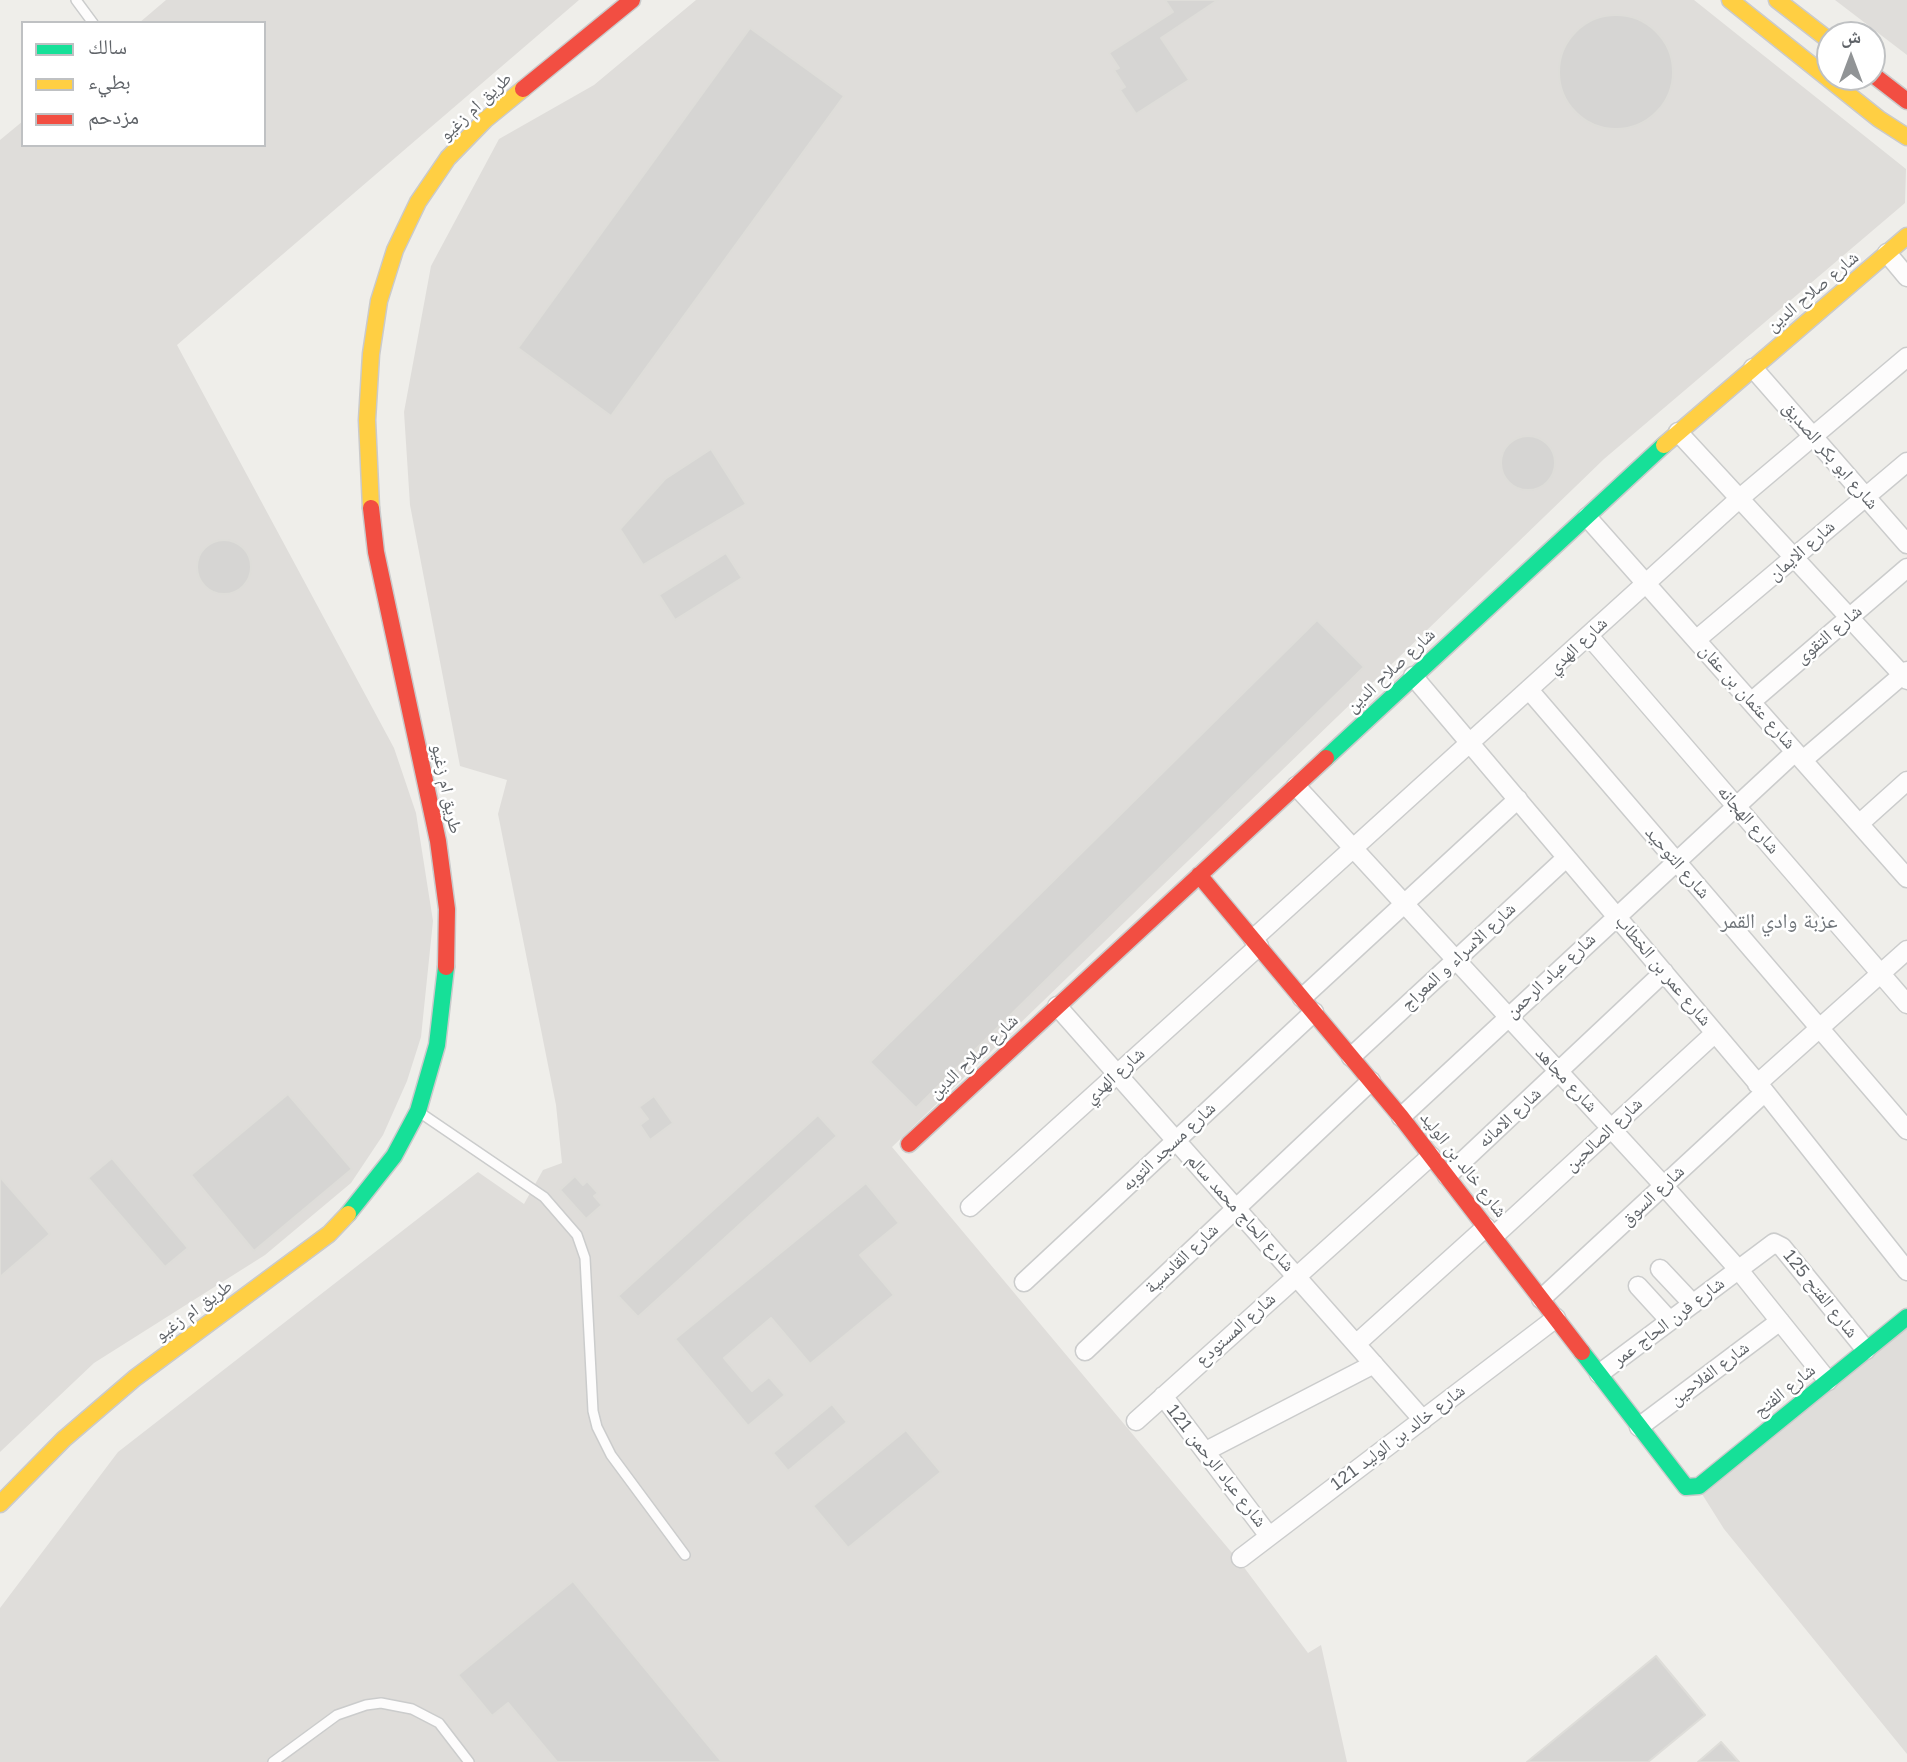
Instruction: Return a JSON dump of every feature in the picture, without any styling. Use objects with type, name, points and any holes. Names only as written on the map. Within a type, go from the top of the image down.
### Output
[{"type":"street","name":"طريق ام زغيو","points":[[0,1504],[64,1439],[135,1378],[329,1234],[365,1197],[394,1156],[418,1111],[437,1045],[446,977],[447,909],[438,841],[376,552],[369,486],[367,420],[371,354],[379,301],[394,250],[418,202],[448,158],[485,120],[632,0]]},
{"type":"street","points":[[1730,0],[1879,119],[1907,137]]},
{"type":"street","points":[[1777,0],[1816,30]]},
{"type":"street","points":[[1886,85],[1907,101]]},
{"type":"street","name":"شارع صلاح الدين","points":[[909,1144],[1678,432],[1907,236]]},
{"type":"street","points":[[1887,253],[1907,277]]},
{"type":"street","name":"شارع الهدي","points":[[970,1207],[1117,1074],[1352,848],[1530,691],[1740,498],[1907,358]]},
{"type":"street","name":"شارع ابو بكر الصديق","points":[[1753,368],[1907,544]]},
{"type":"street","points":[[1678,432],[1905,675]]},
{"type":"street","name":"شارع الايمان","points":[[1696,640],[1907,462]]},
{"type":"street","name":"شارع عثمان بن عفان","points":[[1587,517],[1907,878]]},
{"type":"street","name":"شارع التقوى","points":[[1751,702],[1907,568]]},
{"type":"street","name":"شارع الهجانه","points":[[1589,636],[1907,1004]]},
{"type":"street","name":"شارع عباد الرحمن","points":[[1401,1117],[1736,806],[1905,675]]},
{"type":"street","name":"شارع عمر بن الخطاب","points":[[1413,676],[1761,1088],[1907,1271]]},
{"type":"street","name":"شارع التوحيد","points":[[1530,691],[1907,1130]]},
{"type":"street","points":[[1859,824],[1907,781]]},
{"type":"street","name":"شارع مجاهد","points":[[1296,786],[1664,1186],[1738,1269],[1828,1381]]},
{"type":"street","points":[[1302,998],[1518,799]]},
{"type":"street","name":"شارع الاسراء و المعراج","points":[[1351,1057],[1566,858]]},
{"type":"street","name":"شارع خالد بن الوليد","points":[[1199,875],[1401,1117],[1686,1487]]},
{"type":"street","name":"شارع السوق","points":[[1541,1299],[1664,1186],[1819,1028],[1907,950]]},
{"type":"street","name":"شارع الامانه","points":[[1447,1177],[1664,972]]},
{"type":"street","name":"شارع الحاج محمد سالم","points":[[1057,1006],[1423,1420]]},
{"type":"street","name":"شارع مسجد التوبه","points":[[1024,1282],[1314,1012]]},
{"type":"street","name":"شارع الصالحين","points":[[1356,1344],[1611,1129],[1715,1033]]},
{"type":"street","name":"شارع القادسية","points":[[1085,1351],[1371,1081]]},
{"type":"street","name":"شارع المستودع","points":[[1136,1421],[1431,1156]]},
{"type":"street","name":"شارع الفتح 125","points":[[1738,1269],[1770,1245],[1779,1243],[1866,1350]]},
{"type":"street","points":[[1660,1269],[1693,1304]]},
{"type":"street","name":"شارع فرن الحاج عمر","points":[[1599,1374],[1738,1269]]},
{"type":"street","points":[[1638,1286],[1670,1321]]},
{"type":"street","name":"شارع الفتح","points":[[1686,1487],[1699,1486],[1907,1317]]},
{"type":"street","name":"شارع خالد بن الوليد 121","points":[[1241,1558],[1556,1318]]},
{"type":"street","name":"شارع الفلاحين","points":[[1639,1427],[1780,1321]]},
{"type":"street","points":[[1206,1451],[1374,1364]]},
{"type":"street","name":"شارع عباد الرحمن 121","points":[[1163,1396],[1269,1536]]},
{"type":"lane","points":[[76,0],[92,21]]},
{"type":"lane","points":[[418,1111],[544,1197],[577,1235],[585,1258],[593,1410],[597,1427],[611,1455],[685,1555]]},
{"type":"lane","points":[[273,1762],[337,1715],[381,1703],[412,1709],[439,1723],[469,1762]]},
{"type":"shaded area","points":[[166,0],[579,0],[177,345],[394,748],[416,813],[433,921],[421,1037],[407,1081],[383,1135],[351,1183],[265,1255],[94,1363],[0,1452],[0,140],[21,123],[21,147],[266,147],[266,21],[141,21]]},
{"type":"shaded area","points":[[696,0],[1694,0],[1906,169],[1905,203],[1604,459],[892,1147],[1243,1566],[1308,1653],[1321,1645],[1347,1762],[0,1762],[0,1608],[118,1452],[478,1172],[524,1204],[543,1170],[562,1163],[556,1105],[498,814],[507,780],[460,766],[410,505],[404,412],[431,266],[499,139],[594,85]]},
{"type":"shaded area","points":[[1835,0],[1907,0],[1907,55],[1886,39],[1886,21],[1862,21]]},
{"type":"shaded area","points":[[1907,1326],[1907,1754],[1724,1529],[1702,1494]]},
{"type":"building","points":[[1165,0],[1218,0],[1161,38],[1189,80],[1136,114],[1120,90],[1125,87],[1114,70],[1119,68],[1109,53],[1173,12]]},
{"type":"building","points":[[1616,15],[1638,20],[1656,32],[1668,50],[1673,72],[1668,94],[1656,112],[1638,124],[1616,129],[1594,124],[1576,112],[1564,94],[1559,72],[1564,50],[1576,32],[1594,20]]},
{"type":"building","points":[[750,28],[844,96],[611,416],[518,348]]},
{"type":"building","points":[[1528,436],[1547,444],[1555,463],[1547,482],[1528,490],[1509,482],[1501,463],[1509,444]]},
{"type":"building","points":[[711,449],[746,504],[643,565],[620,529],[665,479]]},
{"type":"building","points":[[224,540],[243,548],[251,567],[243,586],[224,594],[205,586],[197,567],[205,548]]},
{"type":"building","points":[[726,553],[742,578],[675,620],[659,595]]},
{"type":"building","points":[[1317,620],[1364,667],[916,1108],[870,1062]]},
{"type":"building","points":[[288,1094],[352,1169],[254,1251],[191,1175]]},
{"type":"building","points":[[654,1096],[673,1123],[650,1140],[640,1125],[648,1119],[639,1107]]},
{"type":"building","points":[[818,1115],[837,1136],[638,1317],[618,1296]]},
{"type":"building","points":[[112,1158],[188,1248],[165,1267],[88,1178]]},
{"type":"building","points":[[575,1176],[583,1185],[587,1181],[598,1193],[594,1196],[602,1205],[586,1219],[560,1190]]},
{"type":"building","points":[[0,1177],[50,1234],[0,1277]]},
{"type":"building","points":[[866,1183],[899,1223],[860,1255],[894,1295],[810,1364],[771,1318],[724,1358],[752,1391],[769,1377],[785,1395],[748,1426],[675,1339]]},
{"type":"building","points":[[832,1404],[847,1422],[788,1471],[773,1453]]},
{"type":"building","points":[[906,1430],[941,1472],[848,1548],[813,1506]]},
{"type":"building","points":[[573,1581],[722,1762],[557,1762],[508,1703],[492,1716],[458,1675]]},
{"type":"building","points":[[1656,1656],[1705,1715],[1648,1762],[1527,1762]]},
{"type":"building","points":[[1721,1742],[1739,1762],[1698,1762]]},
{"type":"traffic: fast","points":[[1326,758],[1664,445]]},
{"type":"traffic: fast","points":[[348,1214],[394,1156],[418,1111],[437,1045],[446,967]]},
{"type":"traffic: fast","points":[[1582,1352],[1686,1487],[1699,1486],[1907,1317]]},
{"type":"traffic: slow","points":[[1730,0],[1879,119],[1907,137]]},
{"type":"traffic: slow","points":[[1777,0],[1816,30]]},
{"type":"traffic: slow","points":[[371,508],[367,420],[371,354],[379,301],[395,250],[418,202],[448,158],[485,120],[523,89]]},
{"type":"traffic: slow","points":[[1664,445],[1907,236]]},
{"type":"traffic: slow","points":[[0,1504],[64,1439],[135,1378],[329,1234],[348,1214]]},
{"type":"traffic: jam","points":[[523,89],[632,0]]},
{"type":"traffic: jam","points":[[1886,85],[1907,101]]},
{"type":"traffic: jam","points":[[371,508],[376,552],[438,841],[447,909],[446,967]]},
{"type":"traffic: jam","points":[[909,1144],[1326,758]]},
{"type":"traffic: jam","points":[[1199,875],[1401,1117],[1582,1352]]},
{"type":"district","name":"عزبة وادي القمر","points":[[1779,922]]}]
